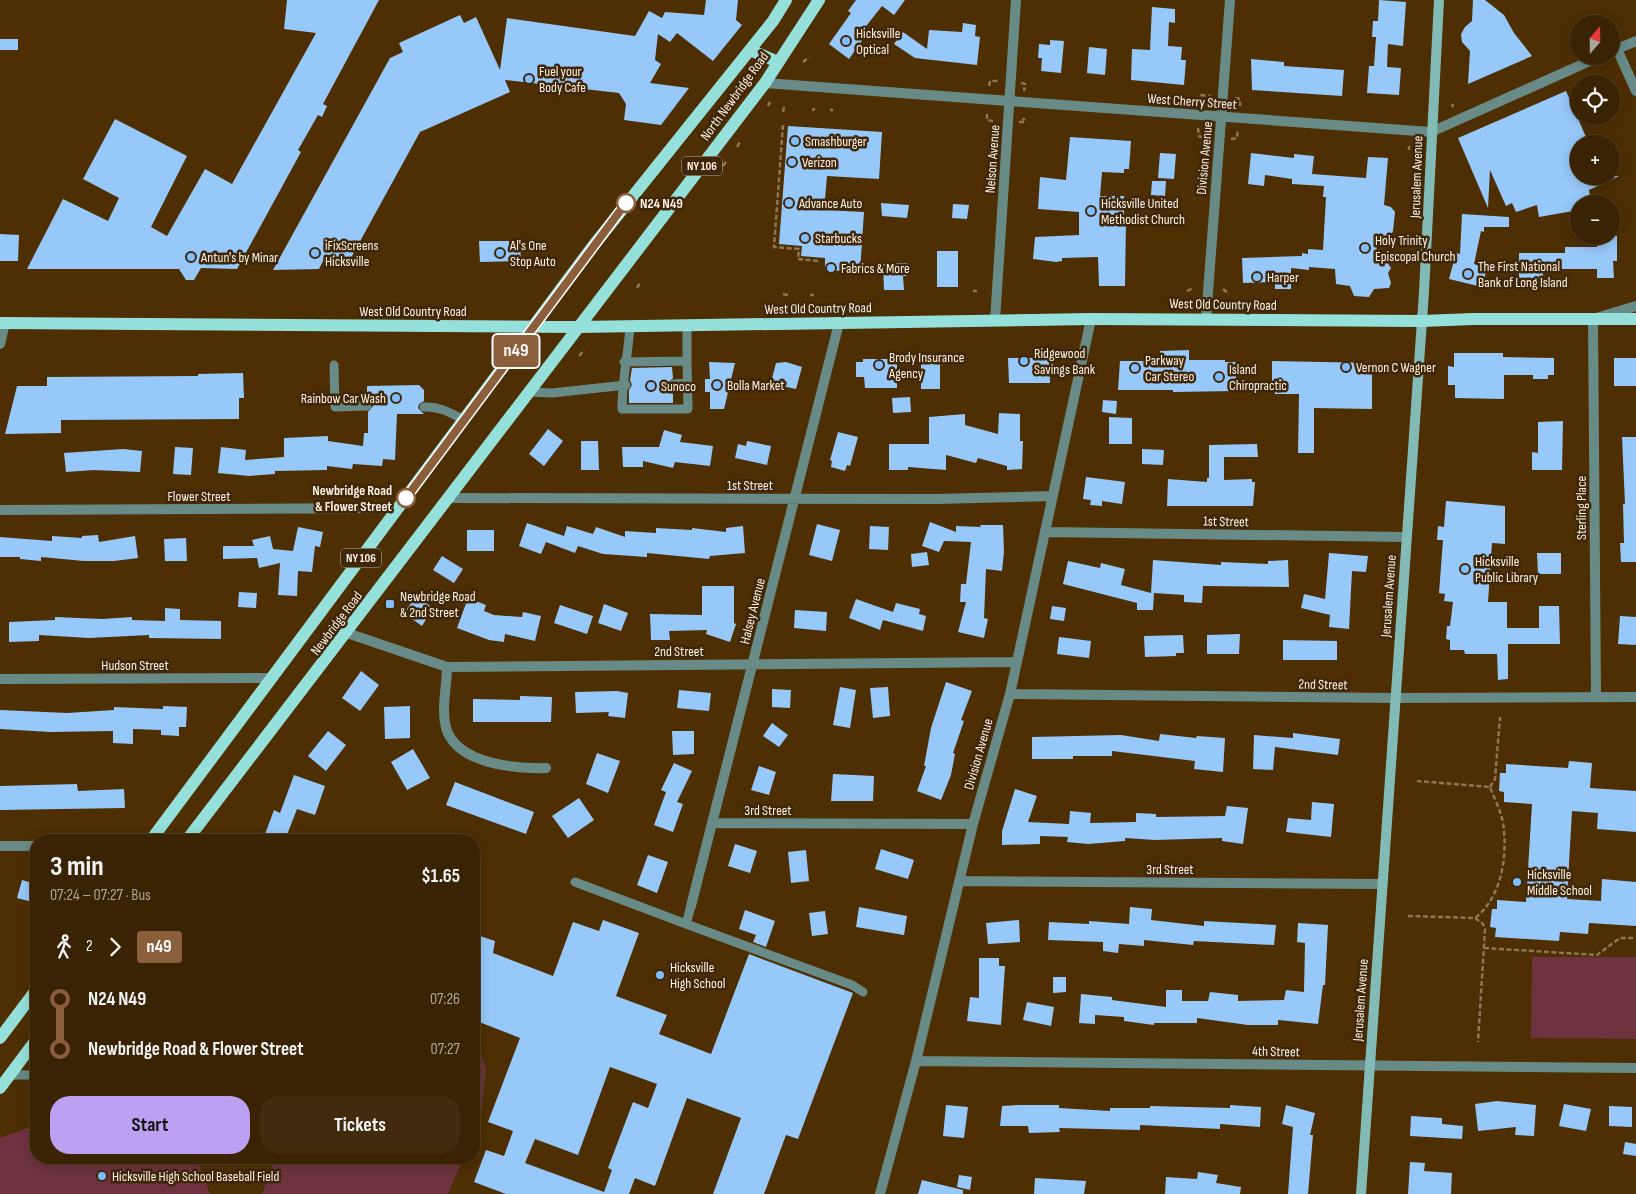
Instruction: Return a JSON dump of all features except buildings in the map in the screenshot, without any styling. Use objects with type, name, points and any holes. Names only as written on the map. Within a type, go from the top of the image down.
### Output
[{"type":"main road","name":"North Newbridge Road","points":[[750,50],[773,21],[786,0]]},
{"type":"main road","name":"North Newbridge Road","points":[[579,327],[765,82],[819,0]]},
{"type":"main road","name":"Jerusalem Avenue","points":[[1361,1194],[1394,698],[1422,321],[1439,0]]},
{"type":"main road","points":[[750,50],[778,62]]},
{"type":"main road","name":"NY 106","points":[[532,327],[620,210],[750,50]]},
{"type":"main road","name":"West Old Country Road","points":[[3,323],[630,327],[1091,318],[1422,321],[1473,319],[1636,319]]},
{"type":"main road","name":"Newbridge Road","points":[[155,834],[532,327]]},
{"type":"main road","name":"Newbridge Road","points":[[192,834],[579,327]]},
{"type":"main road","points":[[0,1038],[30,998]]},
{"type":"main road","points":[[0,1088],[5,1073],[30,1046]]},
{"type":"street","name":"Nelson Avenue","points":[[995,320],[1016,0]]},
{"type":"street","name":"Division Avenue","points":[[1206,319],[1230,0]]},
{"type":"street","points":[[1620,48],[1636,41]]},
{"type":"street","points":[[1620,61],[1636,91]]},
{"type":"street","name":"West Cherry Street","points":[[765,82],[1431,132],[1581,65]]},
{"type":"street","points":[[1593,319],[1636,306]]},
{"type":"street","name":"Division Avenue","points":[[880,1194],[916,1061],[973,824],[1010,694],[1091,318]]},
{"type":"street","name":"Sterling Place","points":[[1593,319],[1596,696]]},
{"type":"street","points":[[0,344],[3,323]]},
{"type":"street","name":"Halsey Avenue","points":[[691,906],[839,323]]},
{"type":"street","name":"1st Street","points":[[448,498],[936,500],[1053,496]]},
{"type":"street","name":"Flower Street","points":[[0,510],[399,508]]},
{"type":"street","name":"1st Street","points":[[1045,532],[1406,538]]},
{"type":"street","name":"2nd Street","points":[[347,633],[447,667],[1017,662]]},
{"type":"street","points":[[447,667],[446,726],[451,740],[462,749],[494,764],[516,769],[546,768]]},
{"type":"street","name":"Hudson Street","points":[[0,679],[270,678]]},
{"type":"street","name":"2nd Street","points":[[1010,694],[1394,698],[1636,697]]},
{"type":"street","name":"3rd Street","points":[[713,823],[973,824]]},
{"type":"street","points":[[0,846],[30,846]]},
{"type":"street","name":"3rd Street","points":[[959,881],[1382,884]]},
{"type":"street","name":"4th Street","points":[[916,1061],[1636,1068]]},
{"type":"lane","points":[[630,327],[628,354],[624,362],[626,385],[622,409],[688,409],[687,326]]},
{"type":"lane","points":[[624,362],[687,361]]},
{"type":"lane","points":[[334,365],[335,407],[367,406]]},
{"type":"lane","points":[[673,384],[687,383]]},
{"type":"lane","points":[[529,392],[552,393],[626,385]]},
{"type":"lane","points":[[424,407],[432,407],[449,412],[464,420]]},
{"type":"lane","points":[[575,882],[852,985],[863,992]]},
{"type":"lane","points":[[686,924],[691,906]]},
{"type":"lane","points":[[5,1073],[30,1074]]},
{"type":"path","points":[[803,62],[809,57]]},
{"type":"path","points":[[989,86],[990,81],[998,81]]},
{"type":"path","points":[[1024,93],[1025,84]]},
{"type":"path","points":[[1201,105],[1200,95],[1211,96]]},
{"type":"path","points":[[1240,99],[1240,106]]},
{"type":"path","points":[[768,106],[770,102]]},
{"type":"path","points":[[784,107],[784,112]]},
{"type":"path","points":[[987,114],[987,120],[993,121]]},
{"type":"path","points":[[1023,118],[1025,122]]},
{"type":"path","points":[[783,125],[774,247],[799,249],[798,259],[819,261]]},
{"type":"path","points":[[1198,128],[1199,136],[1207,139]]},
{"type":"path","points":[[1230,140],[1237,138],[1238,130]]},
{"type":"path","points":[[738,147],[740,142]]},
{"type":"path","points":[[723,166],[726,162]]},
{"type":"path","points":[[637,288],[640,283]]},
{"type":"path","points":[[1187,290],[1193,288]]},
{"type":"path","points":[[1223,289],[1229,294]]},
{"type":"path","points":[[783,294],[788,295]]},
{"type":"path","points":[[579,356],[584,350]]},
{"type":"path","points":[[1490,787],[1495,780],[1500,716]]},
{"type":"path","points":[[1417,781],[1490,787]]},
{"type":"path","points":[[1475,918],[1485,910],[1496,888],[1506,854],[1503,822],[1490,787]]},
{"type":"path","points":[[1408,916],[1475,918],[1483,924],[1485,929],[1478,1042]]},
{"type":"path","points":[[1484,948],[1597,955],[1620,938],[1636,938]]},
{"type":"shaded area","points":[[1532,957],[1636,957],[1636,1039],[1531,1038]]},
{"type":"shaded area","points":[[480,1052],[486,1068],[480,1117]]},
{"type":"shaded area","name":"Hicksville High School Baseball Field","points":[[30,1127],[30,1164],[198,1164],[210,1194],[0,1194],[0,1138]]},
{"type":"shaded area","points":[[273,1164],[460,1164],[448,1194],[262,1194]]},
{"type":"bus line","name":"n49","points":[[406,498],[626,203]]},
{"type":"place","name":"Hicksville Optical","points":[[846,41]]},
{"type":"place","name":"Fuel your Body Cafe","points":[[529,79]]},
{"type":"place","name":"Smashburger","points":[[795,141]]},
{"type":"place","name":"Verizon","points":[[792,162]]},
{"type":"place","name":"N24 N49","points":[[626,203]]},
{"type":"place","name":"Advance Auto","points":[[789,203]]},
{"type":"place","name":"Hicksville United Methodist Church","points":[[1091,211]]},
{"type":"place","name":"Starbucks","points":[[805,238]]},
{"type":"place","name":"Holy Trinity Episcopal Church","points":[[1365,248]]},
{"type":"place","name":"iFixScreens Hicksville","points":[[315,253]]},
{"type":"place","name":"Al's One Stop Auto","points":[[500,253]]},
{"type":"place","name":"Antun's by Minar","points":[[191,257]]},
{"type":"place","name":"Fabrics & More","points":[[831,268]]},
{"type":"place","name":"The First National Bank of Long Island","points":[[1468,274]]},
{"type":"place","name":"Harper","points":[[1257,277]]},
{"type":"place","name":"Ridgewood Savings Bank","points":[[1024,361]]},
{"type":"place","name":"Brody Insurance Agency","points":[[879,365]]},
{"type":"place","name":"Vernon C Wagner","points":[[1346,367]]},
{"type":"place","name":"Parkway Car Stereo","points":[[1135,368]]},
{"type":"place","name":"Island Chiropractic","points":[[1219,377]]},
{"type":"place","name":"Bolla Market","points":[[717,385]]},
{"type":"place","name":"Sunoco","points":[[651,386]]},
{"type":"place","name":"Rainbow Car Wash","points":[[396,398]]},
{"type":"place","name":"Newbridge Road & Flower Street","points":[[406,498]]},
{"type":"place","name":"Hicksville Public Library","points":[[1465,569]]},
{"type":"place","name":"Newbridge Road & 2nd Street","points":[[390,604]]},
{"type":"place","name":"Hicksville Middle School","points":[[1517,882]]},
{"type":"place","name":"Hicksville High School","points":[[660,975]]},
{"type":"place","name":"Hicksville High School Baseball Field","points":[[102,1176]]}]
